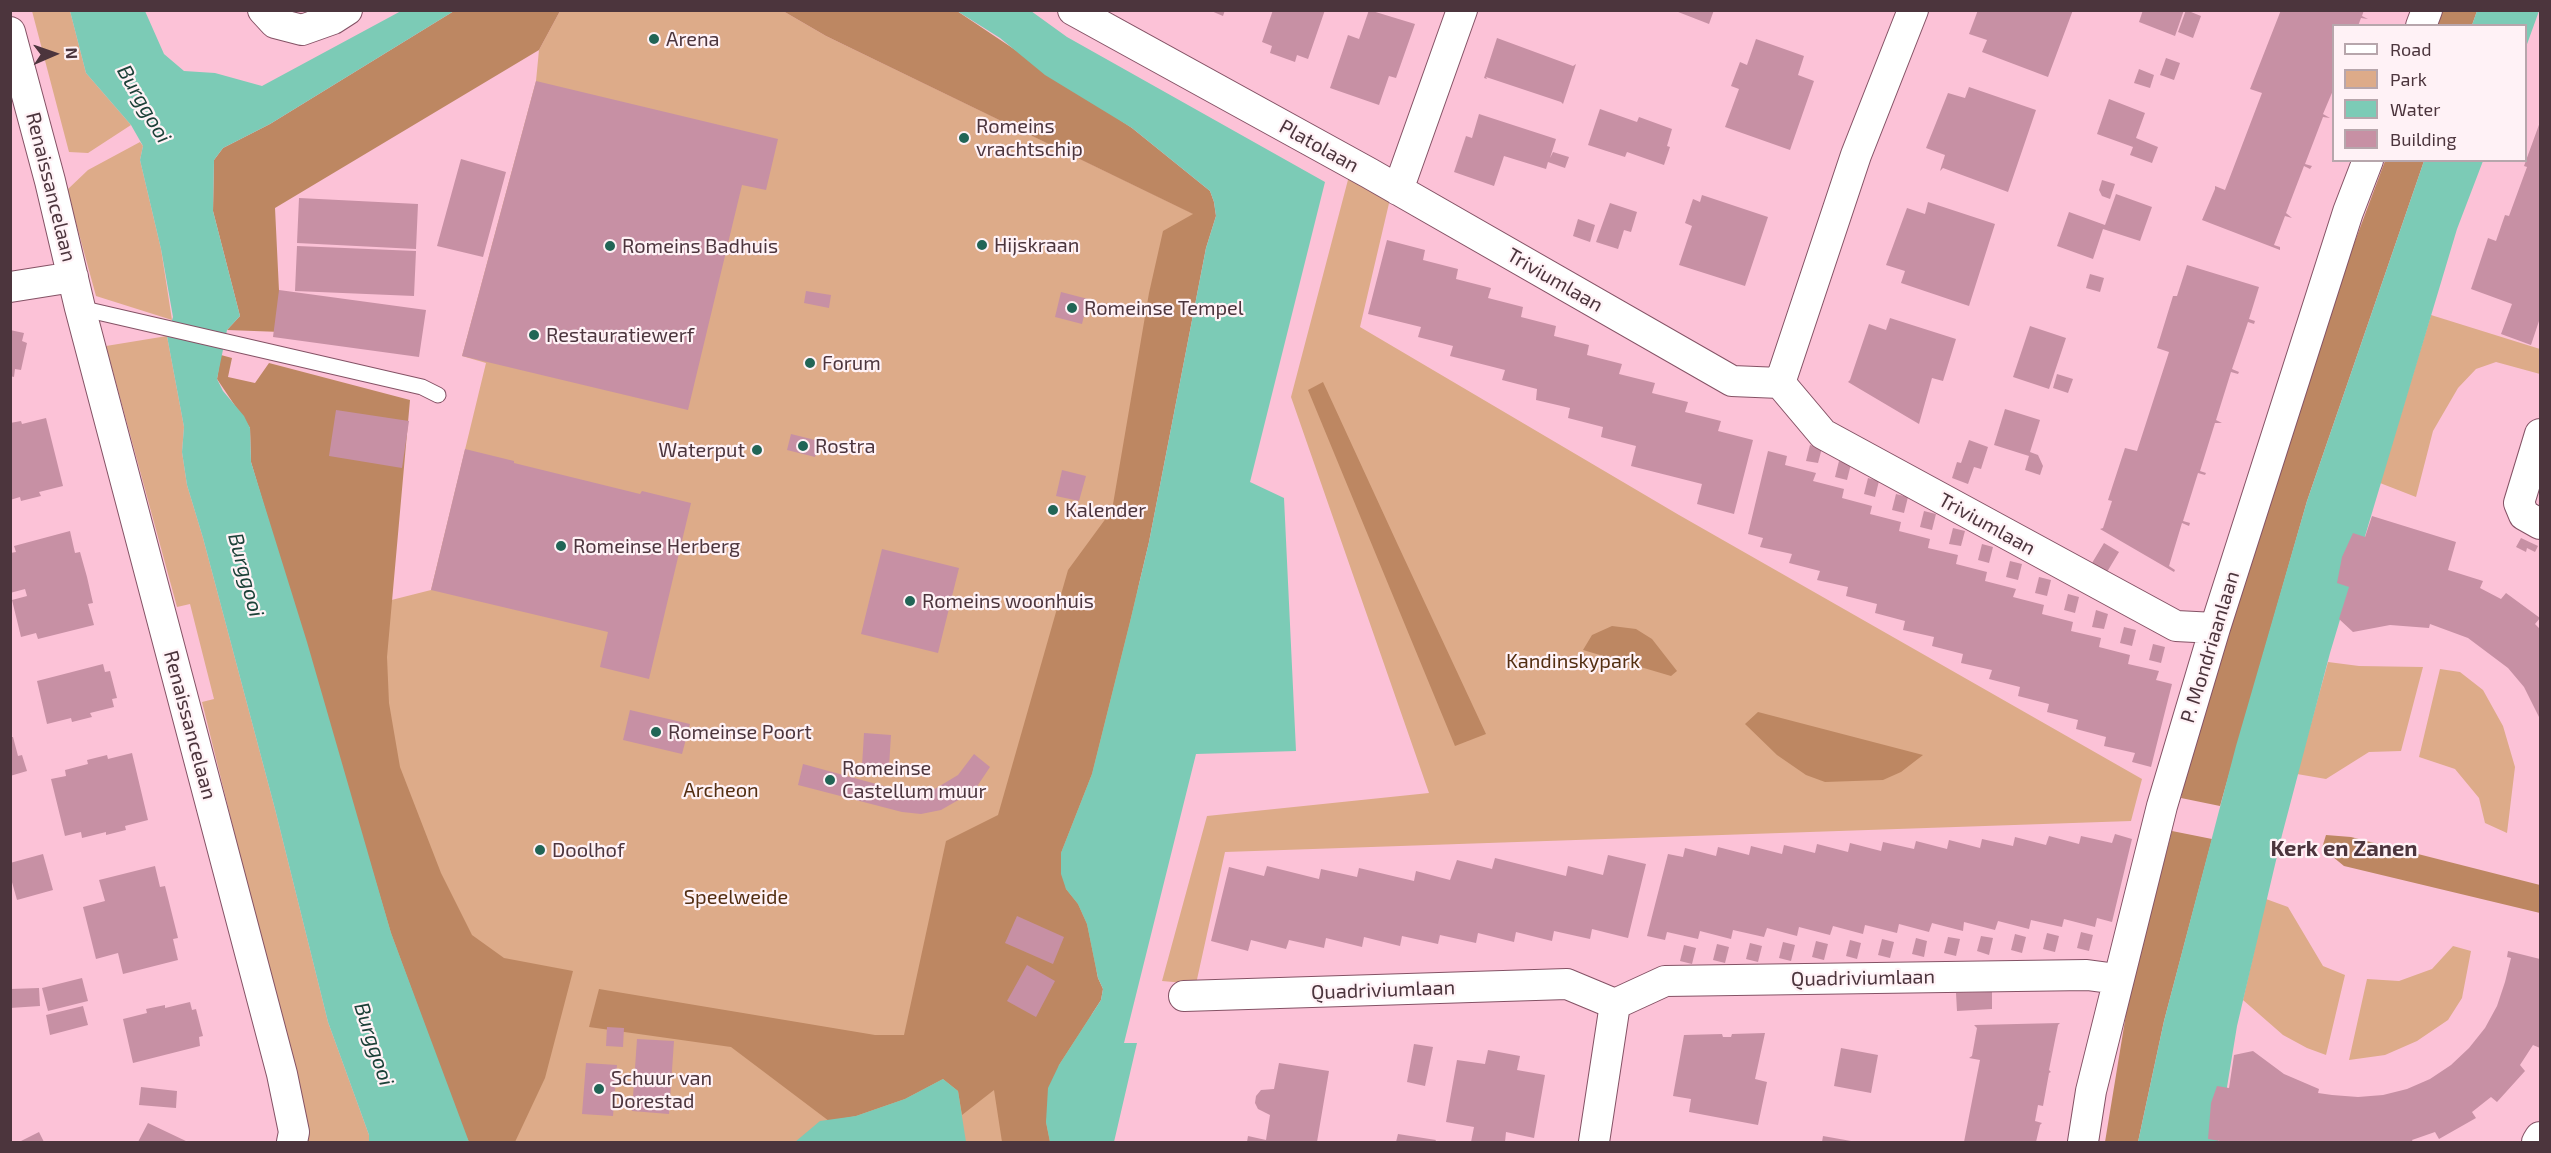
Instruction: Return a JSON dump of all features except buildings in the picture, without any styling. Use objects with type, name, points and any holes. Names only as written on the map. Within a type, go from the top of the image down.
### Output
[{"type":"street","points":[[263,10],[275,23],[302,30],[333,19],[347,10]]},
{"type":"street","name":"Platolaan","points":[[1073,10],[1398,190]]},
{"type":"street","points":[[1398,190],[1462,10]]},
{"type":"street","points":[[1780,383],[1856,155],[1913,10]]},
{"type":"street","name":"Renaissancelaan","points":[[10,32],[80,308],[282,1074],[294,1132],[292,1143]]},
{"type":"street","name":"P. Mondriaanlaan","points":[[2083,1143],[2091,1091],[2117,979],[2162,806],[2215,628],[2348,212],[2367,162]]},
{"type":"street","name":"Triviumlaan","points":[[1398,190],[1732,381],[1780,383],[1823,434],[2176,626],[2215,628]]},
{"type":"street","points":[[10,287],[73,277]]},
{"type":"street","points":[[2541,434],[2519,503],[2524,515],[2541,524]]},
{"type":"street","name":"Quadriviumlaan","points":[[1184,996],[1567,984],[1615,1004],[1665,981],[2087,975],[2117,979]]},
{"type":"street","points":[[1594,1143],[1615,1004]]},
{"type":"street","points":[[2537,1143],[2541,1137]]},
{"type":"lane","points":[[80,308],[422,387],[438,395]]},
{"type":"green space","points":[[32,11],[70,11],[86,73],[131,125],[88,153],[69,152]]},
{"type":"green space","name":"Archeon","points":[[560,11],[783,11],[826,36],[1194,214],[1145,523],[1078,1142],[407,1142],[273,630],[431,590],[486,363],[462,356],[536,81],[539,50]]},
{"type":"green space","points":[[140,142],[143,146],[140,160],[161,249],[172,320],[96,296],[67,190],[88,170]]},
{"type":"green space","name":"Kandinskypark","points":[[1349,176],[1390,199],[1360,327],[1679,515],[2142,779],[2131,821],[1225,852],[1196,984],[1162,981],[1207,816],[1429,793],[1291,397]]},
{"type":"green space","points":[[2431,315],[2540,349],[2540,374],[2496,362],[2476,369],[2458,388],[2433,431],[2416,497],[2380,483]]},
{"type":"green space","points":[[167,336],[184,427],[182,452],[187,485],[275,809],[328,1022],[369,1135],[369,1142],[306,1142],[307,1126],[202,702],[214,699],[190,604],[177,607],[106,346]]},
{"type":"green space","points":[[2328,662],[2359,666],[2423,667],[2401,751],[2369,752],[2326,779],[2297,774]]},
{"type":"green space","points":[[2440,669],[2460,672],[2483,690],[2503,726],[2515,767],[2507,833],[2485,823],[2479,798],[2455,769],[2419,757]]},
{"type":"green space","points":[[2266,899],[2288,907],[2323,966],[2345,975],[2326,1055],[2283,1035],[2243,1000]]},
{"type":"green space","points":[[2453,946],[2471,951],[2462,998],[2448,1020],[2417,1041],[2385,1055],[2349,1060],[2367,979],[2399,981],[2432,969]]},
{"type":"shaded area","points":[[454,11],[560,11],[539,50],[275,208],[281,332],[227,330],[240,316],[213,211],[214,160],[223,148],[270,124]]},
{"type":"shaded area","points":[[783,11],[957,11],[1132,128],[1210,191],[1214,202],[1216,216],[1206,248],[1149,542],[1092,774],[1061,853],[1066,889],[1078,904],[1087,924],[1098,978],[1103,989],[1101,1000],[1059,1065],[1046,1122],[1050,1142],[1002,1142],[994,1090],[962,1115],[958,1091],[943,1079],[905,1099],[856,1116],[829,1121],[731,1047],[589,1027],[599,989],[875,1035],[904,1035],[946,841],[998,815],[1068,570],[1112,510],[1149,293],[1163,231],[1193,214],[826,36]]},
{"type":"shaded area","points":[[2442,11],[2477,11],[2472,24],[2438,24]]},
{"type":"shaded area","points":[[2385,162],[2424,162],[2307,501],[2220,806],[2181,798],[2193,742],[2345,268]]},
{"type":"shaded area","points":[[221,355],[232,358],[228,377],[255,383],[269,363],[410,400],[387,657],[389,703],[400,767],[441,873],[472,935],[504,958],[573,971],[545,1078],[515,1142],[469,1142],[462,1127],[391,933],[251,462],[250,428],[217,379]]},
{"type":"shaded area","points":[[1323,382],[1486,734],[1455,746],[1308,390]]},
{"type":"shaded area","points":[[1612,626],[1636,629],[1652,639],[1677,671],[1671,676],[1583,650],[1592,635]]},
{"type":"shaded area","points":[[1758,712],[1923,755],[1901,772],[1883,780],[1825,782],[1806,775],[1777,755],[1745,724]]},
{"type":"shaded area","points":[[2172,831],[2212,839],[2164,1021],[2138,1142],[2105,1142],[2130,990]]},
{"type":"shaded area","points":[[2326,835],[2351,837],[2540,885],[2540,913],[2344,866],[2322,848]]},
{"type":"water","points":[[2477,10],[2539,11],[2527,44],[2527,24],[2472,24]]},
{"type":"water","name":"Burggooi","points":[[70,11],[145,11],[164,54],[184,71],[215,73],[262,86],[401,11],[454,11],[270,124],[223,148],[214,160],[213,211],[240,316],[227,330],[217,379],[250,428],[251,462],[307,642],[391,933],[469,1142],[369,1142],[369,1135],[328,1022],[275,809],[187,485],[182,452],[184,427],[167,336],[173,317],[161,249],[140,160],[143,146],[131,125],[86,73]]},
{"type":"water","points":[[957,11],[1031,11],[1067,37],[1325,182],[1250,482],[1284,498],[1296,751],[1196,754],[1124,1043],[1137,1043],[1114,1142],[1050,1142],[1046,1122],[1048,1088],[1059,1065],[1101,1000],[1103,989],[1098,978],[1087,924],[1078,904],[1066,889],[1061,874],[1061,853],[1092,774],[1130,622],[1149,542],[1206,248],[1216,216],[1210,191],[1132,128],[1045,75],[1000,38]]},
{"type":"water","points":[[2424,162],[2483,162],[2457,229],[2330,653],[2282,835],[2237,1026],[2218,1142],[2138,1142],[2164,1021],[2236,746],[2307,501]]},
{"type":"water","points":[[943,1079],[958,1091],[966,1142],[795,1142],[820,1121],[856,1116],[905,1099]]},
{"type":"place","name":"Arena","points":[[654,39]]},
{"type":"place","name":"Romeins vrachtschip","points":[[964,138]]},
{"type":"place","name":"Hijskraan","points":[[982,245]]},
{"type":"place","name":"Romeins Badhuis","points":[[610,246]]},
{"type":"place","name":"Romeinse Tempel","points":[[1072,308]]},
{"type":"place","name":"Restauratiewerf","points":[[534,335]]},
{"type":"place","name":"Forum","points":[[810,363]]},
{"type":"place","name":"Rostra","points":[[803,446]]},
{"type":"place","name":"Waterput","points":[[757,450]]},
{"type":"place","name":"Kalender","points":[[1053,510]]},
{"type":"place","name":"Romeinse Herberg","points":[[561,546]]},
{"type":"place","name":"Romeins woonhuis","points":[[910,601]]},
{"type":"place","name":"Romeinse Poort","points":[[656,732]]},
{"type":"place","name":"Romeinse Castellum muur","points":[[830,780]]},
{"type":"place","name":"Doolhof","points":[[540,850]]},
{"type":"place","name":"Schuur van Dorestad","points":[[599,1089]]},
{"type":"district","name":"Kerk en Zanen","points":[[2344,849]]},
{"type":"park label","name":"Speelweide","points":[[736,897]]}]
